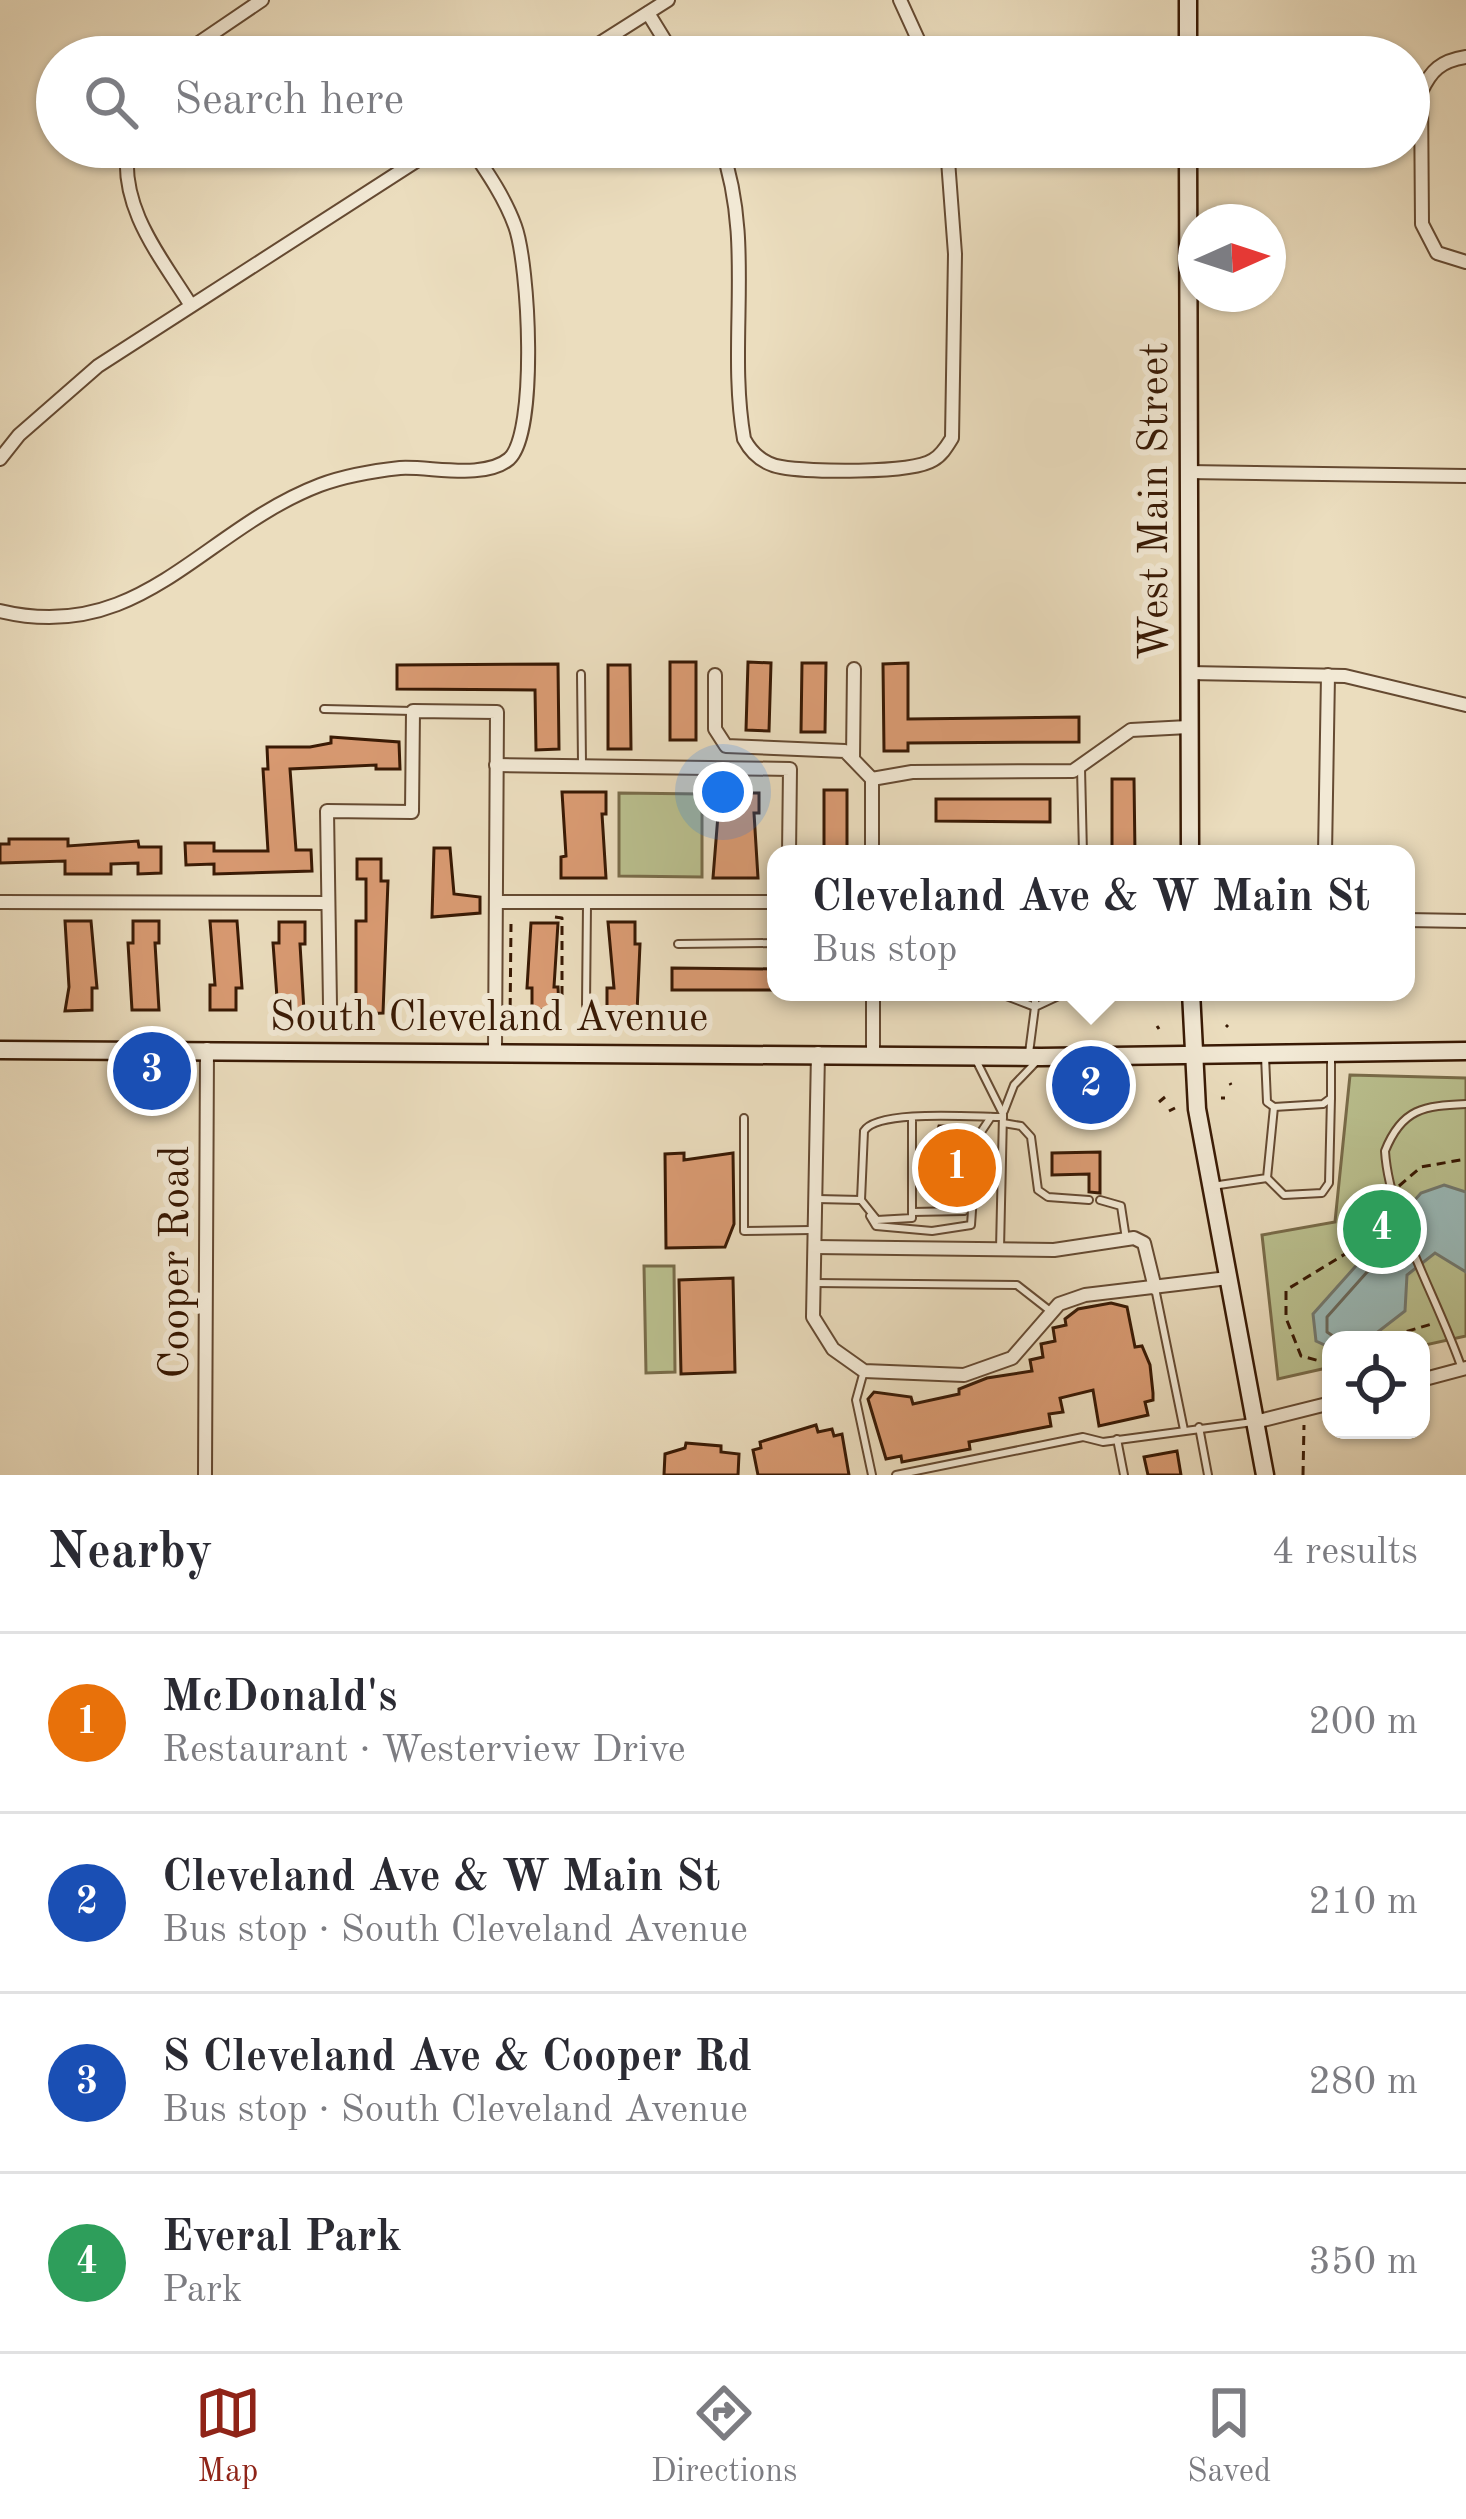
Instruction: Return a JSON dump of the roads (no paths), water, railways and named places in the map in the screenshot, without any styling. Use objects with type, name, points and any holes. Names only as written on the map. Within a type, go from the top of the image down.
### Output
[{"type":"main road","points":[[1188,0],[1188,36]]},
{"type":"main road","name":"West Main Street","points":[[1188,168],[1190,845]]},
{"type":"main road","points":[[1191,1001],[1193,1054],[1212,1186],[1265,1475]]},
{"type":"main road","name":"South Cleveland Avenue","points":[[0,1050],[1035,1056],[1466,1051]]},
{"type":"street","points":[[209,36],[262,0]]},
{"type":"street","points":[[611,36],[668,0]]},
{"type":"street","points":[[900,0],[916,36]]},
{"type":"street","points":[[648,13],[662,36]]},
{"type":"street","points":[[1430,73],[1447,60],[1466,57]]},
{"type":"street","points":[[130,168],[135,212],[190,304]]},
{"type":"street","points":[[1,457],[72,386],[190,304],[405,168]]},
{"type":"street","points":[[0,611],[71,621],[120,606],[305,491],[348,474],[488,468],[510,459],[526,427],[525,277],[516,229],[482,168]]},
{"type":"street","points":[[729,168],[740,236],[744,439],[752,453],[781,467],[919,466],[934,460],[952,438],[955,254],[949,168]]},
{"type":"street","points":[[1422,168],[1426,240],[1437,253],[1466,262]]},
{"type":"street","points":[[1188,472],[1466,476]]},
{"type":"street","points":[[853,758],[854,669]]},
{"type":"street","points":[[1189,673],[1328,675],[1466,705]]},
{"type":"street","points":[[715,675],[716,729],[726,746],[828,748],[853,758],[872,779],[872,845]]},
{"type":"street","points":[[1325,845],[1328,675]]},
{"type":"street","points":[[330,1005],[327,811],[412,812],[412,711],[497,712],[495,1051]]},
{"type":"street","points":[[872,779],[912,772],[1081,768],[1131,730],[1188,727]]},
{"type":"street","points":[[496,765],[790,769],[789,845]]},
{"type":"street","points":[[0,902],[328,903]]},
{"type":"street","points":[[496,902],[767,902]]},
{"type":"street","points":[[1415,920],[1466,921]]},
{"type":"street","points":[[873,1001],[873,1054]]},
{"type":"street","name":"Cooper Road","points":[[205,1475],[207,1049]]},
{"type":"street","points":[[818,1053],[813,1317],[833,1349],[864,1371],[964,1375],[1012,1358],[1052,1312],[1085,1295],[1228,1279]]},
{"type":"street","points":[[815,1247],[1054,1250],[1126,1238],[1144,1244],[1155,1288]]},
{"type":"street","points":[[1430,1378],[1464,1369]]},
{"type":"street","points":[[1256,1422],[1322,1405]]},
{"type":"lane","points":[[581,674],[582,766]]},
{"type":"lane","points":[[324,709],[412,711]]},
{"type":"lane","points":[[1081,768],[1083,845]]},
{"type":"lane","points":[[586,1006],[587,902]]},
{"type":"lane","points":[[677,944],[767,944]]},
{"type":"lane","points":[[1019,1001],[1035,1007],[1048,1001]]},
{"type":"lane","points":[[1000,1249],[1003,1118],[1014,1085],[1035,1056],[1035,1001]]},
{"type":"lane","points":[[1265,1053],[1267,1102],[1274,1106],[1324,1104],[1331,1098]]},
{"type":"lane","points":[[1267,1178],[1284,1195],[1322,1192],[1329,1183],[1331,1053]]},
{"type":"lane","points":[[972,1055],[994,1088],[1003,1118]]},
{"type":"lane","points":[[1464,1369],[1425,1269],[1397,1214],[1385,1150],[1408,1112],[1466,1104]]},
{"type":"lane","points":[[1267,1178],[1274,1106]]},
{"type":"lane","points":[[991,1117],[977,1138],[971,1226],[895,1230],[876,1226],[861,1200],[864,1131],[869,1122],[912,1118],[991,1117],[1003,1118],[1031,1137],[1038,1190],[1068,1201],[1089,1200]]},
{"type":"lane","points":[[744,1118],[744,1231],[815,1230]]},
{"type":"lane","points":[[868,1214],[877,1220],[912,1218],[912,1118]]},
{"type":"lane","points":[[1212,1186],[1267,1178]]},
{"type":"lane","points":[[815,1199],[861,1200]]},
{"type":"lane","points":[[1100,1200],[1121,1207],[1126,1238]]},
{"type":"lane","points":[[912,1212],[964,1210]]},
{"type":"lane","points":[[814,1282],[1017,1285],[1052,1312]]},
{"type":"lane","points":[[1155,1288],[1184,1430]]},
{"type":"lane","points":[[864,1371],[856,1400],[872,1475]]},
{"type":"lane","points":[[896,1475],[1083,1437],[1117,1439],[1256,1422]]},
{"type":"lane","points":[[1199,1427],[1208,1475]]},
{"type":"lane","points":[[1117,1439],[1124,1475]]},
{"type":"water","points":[[1444,1185],[1466,1192],[1466,1272],[1435,1253],[1407,1275],[1405,1311],[1379,1331],[1322,1331],[1322,1344],[1316,1341],[1313,1314],[1421,1193]]},
{"type":"place","name":"S Cleveland Ave & Cooper Rd","points":[[152,1071]]},
{"type":"place","name":"Cleveland Ave & W Main St","points":[[1091,1085]]},
{"type":"place","name":"McDonald's","points":[[957,1168]]},
{"type":"place","name":"Everal Park","points":[[1382,1229]]}]
